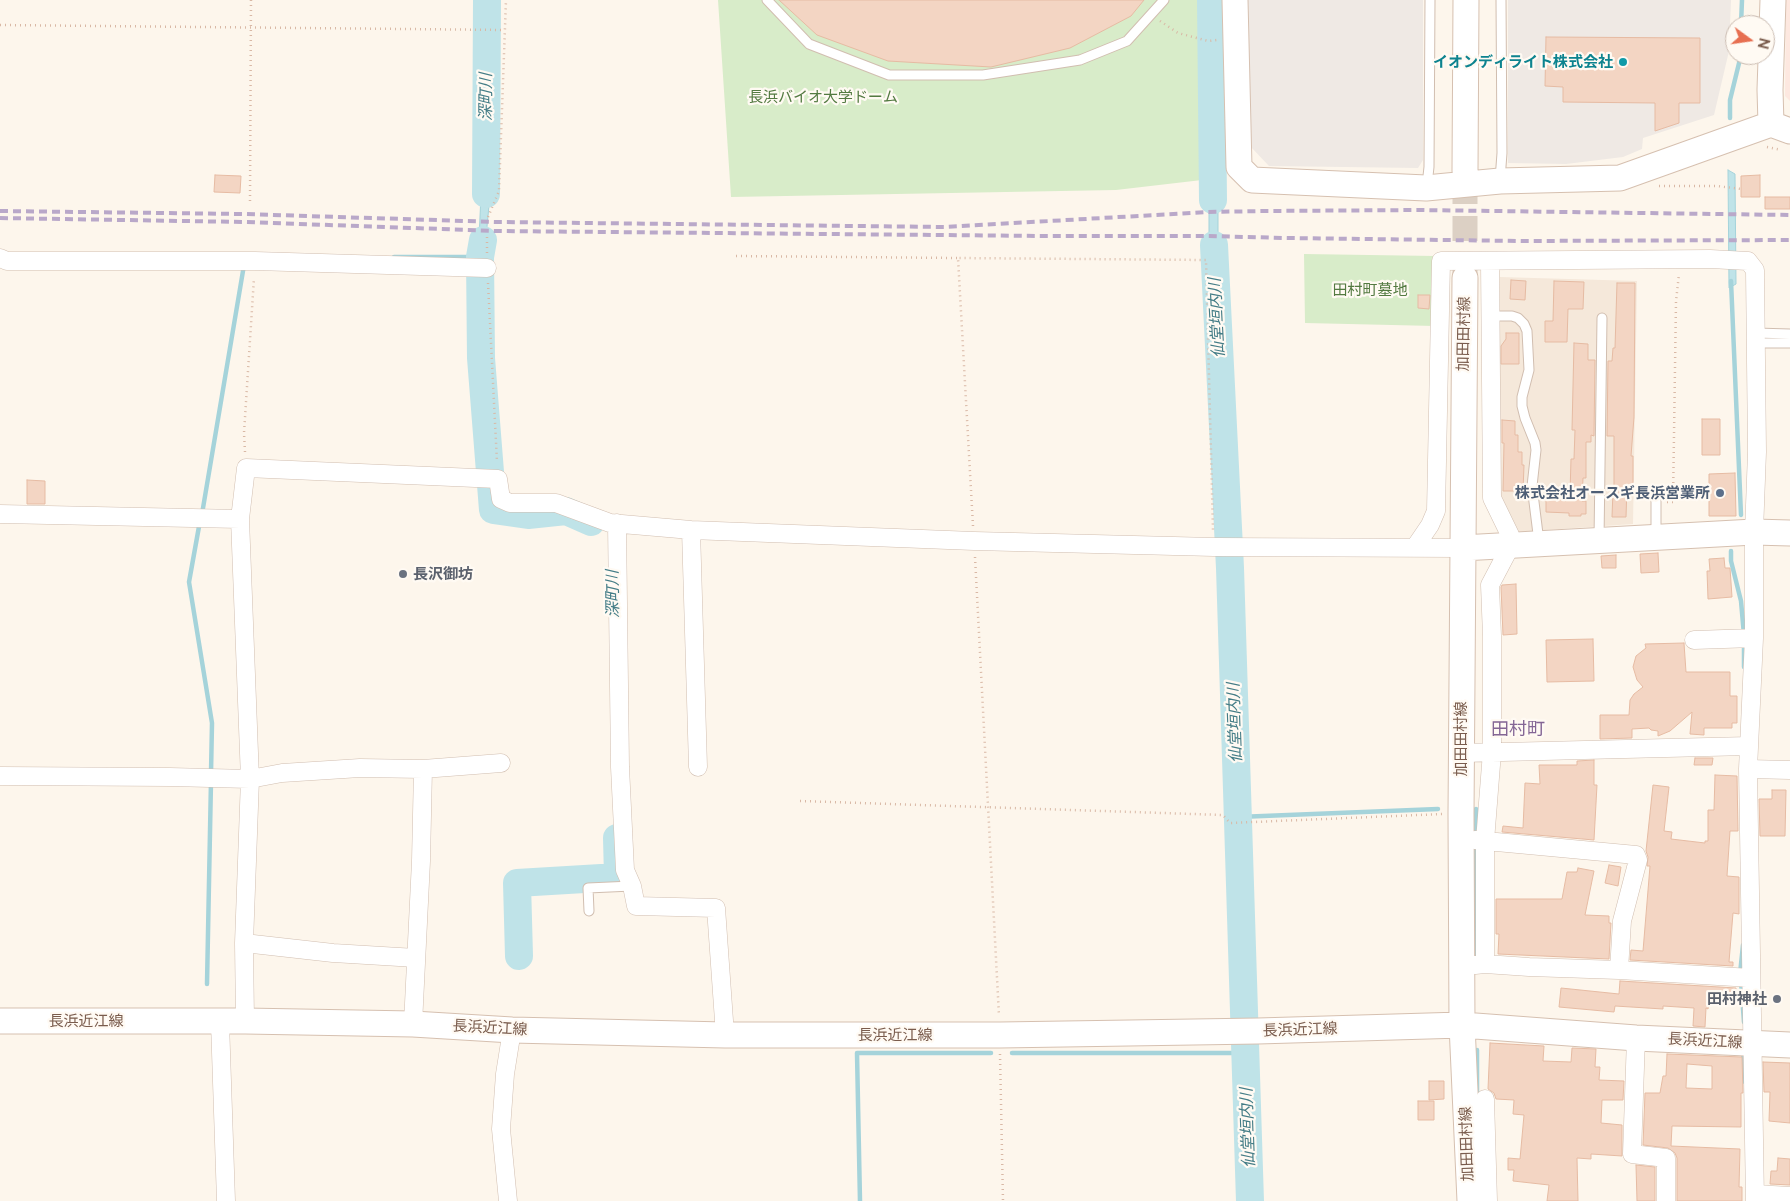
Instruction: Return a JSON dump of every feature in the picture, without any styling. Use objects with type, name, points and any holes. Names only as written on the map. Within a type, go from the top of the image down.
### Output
[{"type":"main road","points":[[1235,0],[1239,167],[1252,180],[1426,188],[1500,181],[1620,178],[1777,138],[1770,90],[1773,0]]},
{"type":"main road","points":[[1465,171],[1466,0]]},
{"type":"main road","name":"加田田村線","points":[[1465,278],[1461,813],[1473,840],[1476,965],[1462,1026],[1470,1201]]},
{"type":"main road","points":[[1462,548],[1754,532],[1790,533]]},
{"type":"main road","name":"長浜近江線","points":[[0,1021],[245,1021],[413,1024],[512,1030],[725,1035],[1000,1035],[1247,1032],[1462,1026],[1636,1038],[1790,1045]]},
{"type":"street","points":[[0,258],[7,260],[255,262],[487,268]]},
{"type":"street","points":[[1415,547],[1430,525],[1436,511],[1441,262],[1726,260],[1748,261],[1756,270],[1757,452],[1743,746],[1748,769],[1744,977],[1753,1044],[1755,1198],[1790,1196]]},
{"type":"street","points":[[1490,262],[1492,498],[1510,535],[1510,546],[1490,585],[1492,752],[1473,840],[1636,855],[1638,860],[1622,921],[1619,970]]},
{"type":"street","points":[[245,1021],[244,943],[250,779],[240,519],[246,468],[498,479],[500,499],[510,503],[556,503],[610,523],[691,530],[974,541],[1216,547],[1462,548]]},
{"type":"street","points":[[0,514],[240,519]]},
{"type":"street","points":[[617,523],[620,767],[625,870],[632,886],[636,906],[716,908],[725,1035]]},
{"type":"street","points":[[691,530],[698,767]]},
{"type":"street","points":[[1694,640],[1747,638]]},
{"type":"street","points":[[1461,753],[1743,746]]},
{"type":"street","points":[[0,776],[250,779],[282,774],[360,768],[423,769],[501,763]]},
{"type":"street","points":[[413,1024],[421,861],[423,769]]},
{"type":"street","points":[[1748,769],[1790,770]]},
{"type":"street","points":[[244,943],[332,953],[416,958]]},
{"type":"street","points":[[1476,965],[1744,977]]},
{"type":"street","points":[[220,1022],[226,1201]]},
{"type":"street","points":[[508,1201],[501,1129],[505,1074],[512,1030]]},
{"type":"street","points":[[1636,1038],[1632,1154],[1666,1158],[1666,1201]]},
{"type":"street","points":[[1485,1099],[1488,1201]]},
{"type":"lane","points":[[768,0],[809,44],[889,74],[983,76],[1080,60],[1127,41],[1164,0]]},
{"type":"lane","points":[[1426,188],[1429,167],[1430,0]]},
{"type":"lane","points":[[1500,181],[1502,153],[1501,0]]},
{"type":"lane","points":[[1490,316],[1512,316],[1518,318],[1524,324],[1527,331],[1529,370],[1522,397],[1522,406],[1536,450],[1532,486],[1540,545]]},
{"type":"lane","points":[[1599,541],[1602,318]]},
{"type":"lane","points":[[1756,338],[1790,334]]},
{"type":"lane","points":[[1756,338],[1790,343]]},
{"type":"lane","points":[[1656,493],[1656,537]]},
{"type":"lane","points":[[589,911],[588,888],[632,886]]},
{"type":"path","points":[[250,201],[251,0]]},
{"type":"path","points":[[488,217],[499,191],[506,0]]},
{"type":"path","points":[[1150,15],[1178,34],[1208,41]]},
{"type":"path","points":[[0,25],[251,29],[505,30]]},
{"type":"path","points":[[1651,186],[1717,186],[1741,189]]},
{"type":"path","points":[[488,237],[487,268],[498,479]]},
{"type":"path","points":[[736,256],[1206,260],[1216,547]]},
{"type":"path","points":[[958,258],[1000,1035],[1003,1201]]},
{"type":"path","points":[[246,468],[244,433],[255,262]]},
{"type":"path","points":[[1667,510],[1667,502],[1673,502],[1676,301],[1679,271]]},
{"type":"path","points":[[800,802],[1223,815],[1230,823],[1461,813]]},
{"type":"shaded area","points":[[1248,0],[1423,0],[1423,160],[1418,168],[1269,166],[1250,146]]},
{"type":"shaded area","points":[[1508,0],[1731,0],[1730,15],[1725,15],[1726,65],[1714,115],[1643,138],[1642,149],[1623,157],[1566,164],[1508,163]]},
{"type":"shaded area","points":[[1786,0],[1790,0],[1790,101],[1785,96]]},
{"type":"shaded area","points":[[1500,277],[1637,281],[1633,524],[1516,532],[1497,498]]},
{"type":"green space","name":"長浜バイオ大学ドーム","points":[[718,0],[1199,0],[1202,180],[1116,190],[731,197]]},
{"type":"green space","name":"田村町墓地","points":[[1304,254],[1435,256],[1435,326],[1305,323]]},
{"type":"water","points":[[1728,170],[1735,174],[1736,284],[1729,288]]},
{"type":"water","points":[[481,194],[490,195],[484,258],[476,261],[479,240]]},
{"type":"water","points":[[1209,201],[1218,201],[1218,245],[1209,245]]},
{"type":"building","name":"長浜バイオ大学ドーム","points":[[779,0],[1144,0],[1131,16],[1070,48],[991,67],[888,61],[817,35]]},
{"type":"building","name":"イオンディライト株式会社","points":[[1546,37],[1700,38],[1700,103],[1679,103],[1679,123],[1655,131],[1655,103],[1563,102],[1563,87],[1545,86]]},
{"type":"building","points":[[215,175],[241,176],[240,193],[214,192]]},
{"type":"building","points":[[1760,175],[1760,197],[1741,197],[1741,176]]},
{"type":"building","points":[[1765,197],[1790,197],[1790,209],[1765,209]]},
{"type":"building","points":[[1511,280],[1526,281],[1525,300],[1510,299]]},
{"type":"building","points":[[1554,281],[1584,282],[1583,309],[1568,309],[1567,342],[1545,342],[1545,321],[1553,321]]},
{"type":"building","points":[[1617,283],[1635,283],[1634,417],[1631,456],[1633,456],[1633,487],[1627,487],[1626,517],[1612,517],[1614,436],[1607,436],[1608,361],[1612,361],[1613,348],[1615,348]]},
{"type":"building","points":[[1418,295],[1430,295],[1429,309],[1418,308]]},
{"type":"building","points":[[1506,333],[1519,333],[1519,364],[1501,364],[1501,346],[1506,339]]},
{"type":"building","points":[[1574,343],[1588,344],[1588,360],[1595,360],[1594,436],[1591,435],[1591,442],[1586,442],[1586,478],[1583,478],[1582,501],[1586,501],[1586,514],[1581,514],[1581,516],[1569,516],[1569,513],[1546,512],[1546,495],[1570,496],[1571,459],[1574,459],[1575,430],[1572,430]]},
{"type":"building","points":[[1702,419],[1720,419],[1720,455],[1702,455]]},
{"type":"building","points":[[1502,420],[1515,421],[1515,435],[1518,435],[1518,452],[1522,452],[1522,465],[1524,465],[1523,491],[1503,491],[1504,443],[1502,443]]},
{"type":"building","name":"株式会社オースギ長浜営業所","points":[[1735,473],[1736,516],[1709,516],[1709,474]]},
{"type":"building","points":[[27,480],[45,481],[45,504],[27,504]]},
{"type":"building","points":[[1658,553],[1659,572],[1641,573],[1640,554]]},
{"type":"building","points":[[1616,555],[1616,568],[1602,568],[1601,556]]},
{"type":"building","points":[[1724,558],[1725,568],[1730,568],[1732,597],[1708,599],[1707,571],[1710,571],[1709,559]]},
{"type":"building","points":[[1516,584],[1517,634],[1503,635],[1501,587],[1502,585]]},
{"type":"building","points":[[1593,639],[1594,681],[1547,682],[1546,640]]},
{"type":"building","points":[[1684,643],[1686,672],[1730,672],[1730,696],[1737,696],[1737,723],[1732,723],[1732,728],[1704,728],[1704,735],[1690,734],[1692,712],[1670,731],[1658,736],[1658,731],[1649,728],[1632,729],[1632,738],[1600,739],[1600,715],[1629,715],[1630,700],[1643,687],[1637,680],[1633,667],[1636,656],[1646,648],[1645,644]]},
{"type":"building","points":[[1695,758],[1713,758],[1712,765],[1694,765]]},
{"type":"building","points":[[1594,760],[1594,785],[1597,785],[1594,840],[1502,832],[1503,826],[1523,828],[1525,783],[1540,784],[1539,765],[1577,765],[1577,761]]},
{"type":"building","points":[[1715,775],[1737,776],[1738,831],[1730,831],[1727,876],[1739,877],[1739,914],[1733,913],[1729,962],[1733,962],[1733,966],[1630,960],[1631,950],[1643,951],[1650,866],[1647,866],[1648,857],[1646,851],[1653,785],[1669,787],[1664,831],[1672,832],[1671,839],[1705,843],[1705,841],[1708,841],[1708,810],[1714,810]]},
{"type":"building","points":[[1772,790],[1786,790],[1785,836],[1760,836],[1759,799],[1772,799]]},
{"type":"building","points":[[1609,865],[1621,867],[1618,886],[1605,883]]},
{"type":"building","points":[[1578,868],[1594,871],[1585,915],[1609,916],[1609,923],[1611,923],[1609,959],[1498,954],[1499,934],[1496,934],[1496,899],[1562,899],[1567,872],[1577,872]]},
{"type":"building","points":[[1620,981],[1736,988],[1735,1005],[1709,1004],[1708,1009],[1706,1008],[1705,1027],[1693,1026],[1694,1008],[1663,1006],[1663,1009],[1615,1006],[1614,1012],[1559,1007],[1561,988],[1619,994]]},
{"type":"building","points":[[1490,1043],[1544,1046],[1543,1061],[1571,1062],[1572,1048],[1596,1049],[1595,1067],[1600,1067],[1599,1080],[1624,1081],[1623,1100],[1602,1100],[1601,1123],[1622,1125],[1622,1156],[1591,1154],[1591,1159],[1577,1158],[1578,1201],[1547,1201],[1549,1185],[1513,1181],[1514,1170],[1508,1170],[1508,1158],[1520,1159],[1524,1115],[1513,1114],[1514,1100],[1496,1099],[1494,1093],[1488,1089]]},
{"type":"building","points":[[1667,1054],[1742,1057],[1743,1093],[1741,1093],[1741,1127],[1672,1126],[1671,1146],[1740,1149],[1739,1187],[1742,1187],[1742,1201],[1677,1201],[1677,1158],[1675,1153],[1668,1148],[1643,1145],[1645,1093],[1660,1093],[1663,1076],[1666,1076]],"holes":[[[1687,1064],[1712,1066],[1712,1089],[1686,1088]]]},
{"type":"building","points":[[1763,1062],[1790,1063],[1790,1123],[1769,1121],[1770,1092],[1764,1092]]},
{"type":"building","points":[[1429,1081],[1444,1081],[1444,1099],[1429,1100]]},
{"type":"building","points":[[1418,1101],[1434,1101],[1434,1120],[1418,1120]]},
{"type":"building","points":[[1778,1158],[1790,1159],[1790,1185],[1770,1184],[1771,1171],[1777,1171]]},
{"type":"building","points":[[1636,1165],[1655,1167],[1655,1201],[1637,1201]]},
{"type":"waterway","name":"深町川","points":[[486,194],[487,0]]},
{"type":"waterway","name":"仙堂垣内川","points":[[1211,0],[1213,200]]},
{"type":"waterway","points":[[1741,15],[1742,0]]},
{"type":"waterway","points":[[1730,118],[1730,100],[1739,65]]},
{"type":"waterway","name":"深町川","points":[[483,240],[480,257],[481,358],[493,510],[528,515],[566,511],[591,522]]},
{"type":"waterway","name":"仙堂垣内川","points":[[1214,245],[1230,568],[1250,1201]]},
{"type":"waterway","points":[[394,257],[480,257]]},
{"type":"waterway","points":[[202,514],[244,265]]},
{"type":"waterway","points":[[1731,281],[1741,515]]},
{"type":"waterway","points":[[200,521],[189,582],[212,723],[211,773]]},
{"type":"waterway","points":[[1731,551],[1731,561],[1741,601],[1744,635]]},
{"type":"waterway","points":[[1744,643],[1744,667]]},
{"type":"waterway","points":[[207,984],[211,781]]},
{"type":"waterway","points":[[1238,817],[1438,809]]},
{"type":"waterway","points":[[1476,809],[1476,836]]},
{"type":"waterway","name":"深町川","points":[[519,956],[517,883],[618,877],[617,838]]},
{"type":"waterway","points":[[1476,844],[1476,959]]},
{"type":"waterway","points":[[1740,974],[1743,945]]},
{"type":"waterway","points":[[1741,982],[1744,1022]]},
{"type":"waterway","points":[[1477,1050],[1477,1092]]},
{"type":"waterway","points":[[860,1201],[857,1053],[991,1053]]},
{"type":"waterway","points":[[1012,1053],[1245,1053]]},
{"type":"waterway","points":[[1743,1055],[1745,1082]]},
{"type":"tunnel","points":[[1465,171],[1465,278]]},
{"type":"railway","points":[[0,211],[244,214],[497,222],[945,227],[1207,212],[1265,211],[1419,210],[1790,215]]},
{"type":"railway","points":[[0,218],[245,222],[497,231],[1209,236],[1522,241],[1790,240]]},
{"type":"place","name":"イオンディライト株式会社","points":[[1623,62]]},
{"type":"place","name":"株式会社オースギ長浜営業所","points":[[1720,493]]},
{"type":"place","name":"長沢御坊","points":[[403,574]]},
{"type":"place","name":"田村神社","points":[[1777,999]]},
{"type":"district","name":"田村町","points":[[1518,730]]}]
